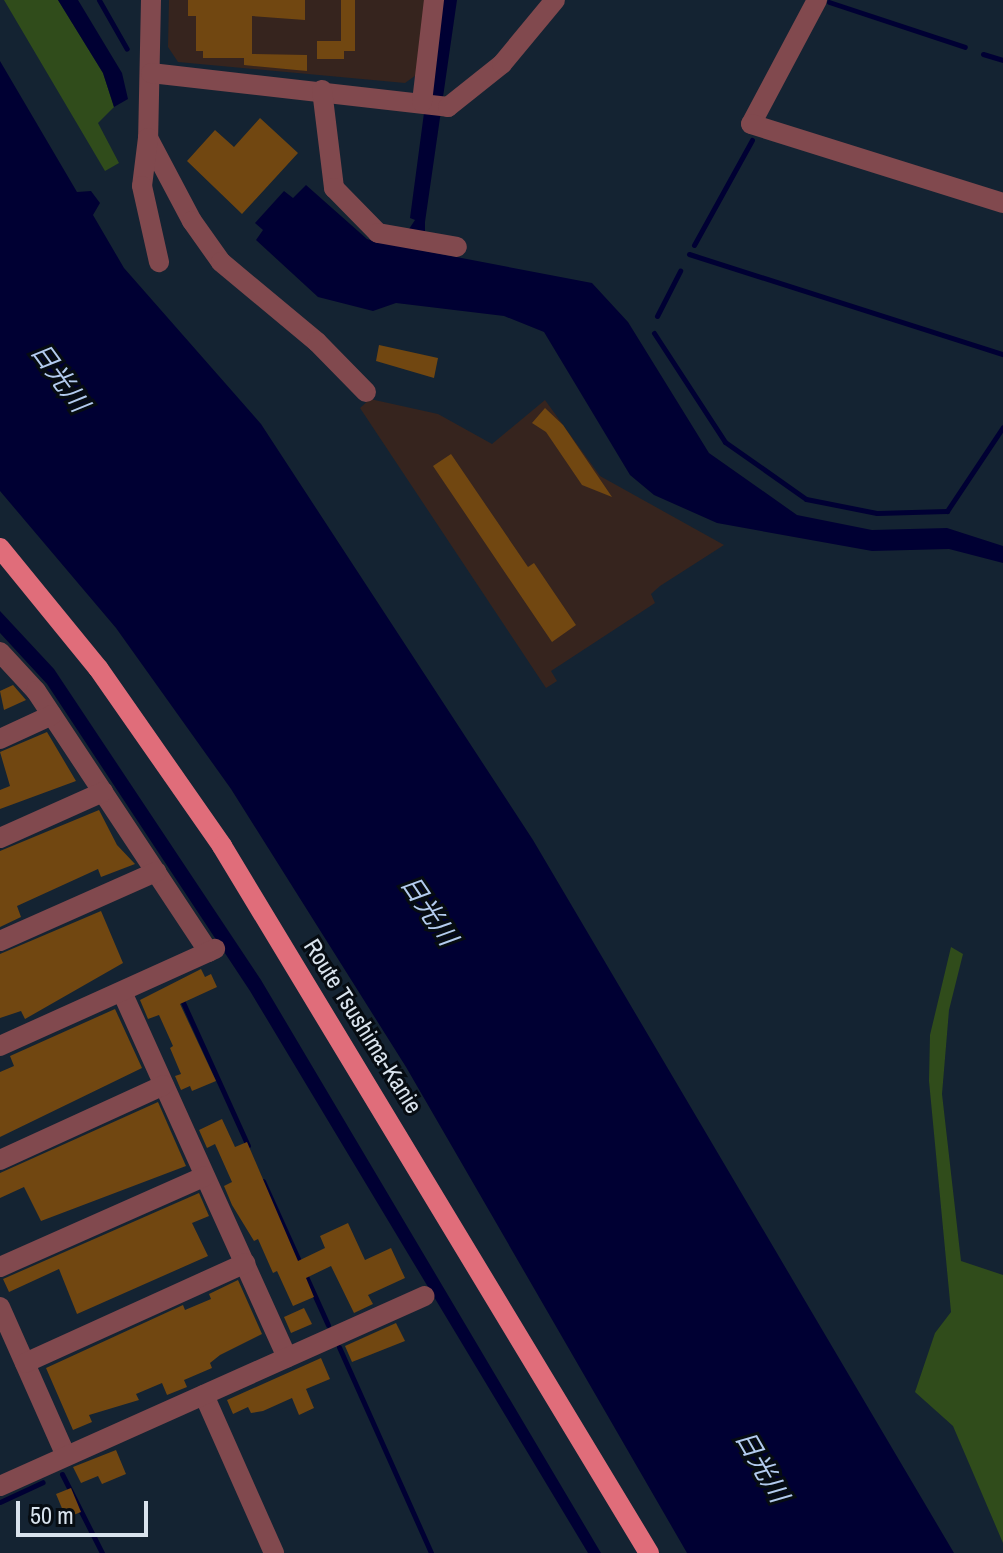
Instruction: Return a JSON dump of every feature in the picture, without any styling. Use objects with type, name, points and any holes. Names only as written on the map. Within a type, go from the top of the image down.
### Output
[{"type":"main road","name":"Route Tsushima-Kanie","points":[[0,548],[107,679],[222,846],[649,1553]]},
{"type":"street","points":[[151,0],[148,138],[142,186],[159,262]]},
{"type":"street","points":[[423,103],[434,0]]},
{"type":"street","points":[[151,73],[322,90],[448,107],[502,64],[555,0]]},
{"type":"street","points":[[817,0],[751,124],[1003,203]]},
{"type":"street","points":[[322,90],[334,188],[378,233],[457,247]]},
{"type":"street","points":[[148,138],[221,262],[317,342],[366,392]]},
{"type":"street","points":[[0,652],[52,715],[212,951],[0,1046]]},
{"type":"street","points":[[0,739],[52,715]]},
{"type":"street","points":[[0,838],[103,792]]},
{"type":"street","points":[[0,941],[156,872]]},
{"type":"street","points":[[122,992],[287,1357]]},
{"type":"street","points":[[0,1160],[164,1085]]},
{"type":"street","points":[[0,1267],[205,1176]]},
{"type":"street","points":[[25,1363],[245,1263]]},
{"type":"street","points":[[0,1486],[424,1296]]},
{"type":"street","points":[[0,1307],[66,1456]]},
{"type":"street","points":[[204,1395],[274,1553]]},
{"type":"shaded area","points":[[169,0],[429,0],[419,73],[405,83],[178,62],[168,47]]},
{"type":"shaded area","points":[[370,399],[438,414],[492,444],[545,400],[600,476],[724,545],[660,586],[651,594],[655,603],[551,671],[557,681],[546,688],[360,408]]},
{"type":"green space","points":[[4,0],[58,0],[103,73],[114,107],[98,123],[119,163],[105,171]]},
{"type":"green space","points":[[951,947],[963,954],[949,1010],[942,1094],[961,1261],[1003,1275],[1003,1543],[953,1426],[915,1392],[935,1333],[951,1312],[929,1081],[930,1035]]},
{"type":"water","points":[[58,0],[78,0],[122,73],[128,99],[114,107],[103,73]]},
{"type":"water","points":[[439,0],[457,0],[425,222],[425,251],[592,283],[628,322],[709,453],[797,515],[872,530],[947,528],[1003,546],[1003,563],[949,549],[872,551],[717,523],[654,495],[630,475],[544,332],[504,316],[396,303],[373,311],[318,297],[256,240],[263,230],[255,223],[284,191],[293,198],[306,185],[367,239],[376,242],[409,229],[415,220],[410,218]]},
{"type":"water","name":"日光川","points":[[0,61],[77,192],[91,191],[100,203],[93,215],[124,268],[261,424],[533,840],[954,1553],[687,1553],[406,1067],[231,789],[116,628],[0,491]]},
{"type":"water","points":[[0,611],[54,669],[261,980],[601,1553],[588,1553],[250,991],[47,684],[0,633]]},
{"type":"building","points":[[188,0],[305,0],[305,20],[252,16],[252,54],[307,55],[307,71],[244,65],[244,58],[203,58],[203,51],[196,51],[196,16],[188,16]]},
{"type":"building","points":[[341,0],[355,0],[355,51],[344,51],[344,59],[317,59],[317,41],[341,41]]},
{"type":"building","points":[[260,118],[298,153],[242,214],[187,161],[215,130],[234,147]]},
{"type":"building","points":[[379,345],[438,358],[434,378],[376,361]]},
{"type":"building","points":[[545,408],[563,425],[612,497],[582,485],[546,432],[532,423]]},
{"type":"building","points":[[451,454],[528,567],[534,563],[576,625],[552,642],[433,466]]},
{"type":"building","points":[[13,685],[26,700],[4,710],[0,691]]},
{"type":"building","points":[[47,732],[76,781],[0,809],[0,790],[10,786],[0,752]]},
{"type":"building","points":[[99,810],[117,845],[135,864],[101,877],[98,869],[17,906],[21,917],[0,927],[0,851]]},
{"type":"building","points":[[101,911],[123,963],[25,1019],[21,1011],[0,1018],[0,954]]},
{"type":"building","points":[[201,969],[205,977],[211,974],[217,987],[180,1004],[216,1081],[192,1091],[190,1086],[181,1090],[175,1076],[181,1074],[170,1048],[173,1046],[159,1015],[148,1019],[140,1000]]},
{"type":"building","points":[[115,1009],[142,1068],[0,1137],[0,1072],[14,1066],[10,1056]]},
{"type":"building","points":[[158,1102],[186,1166],[41,1221],[24,1187],[0,1198],[0,1173]]},
{"type":"building","points":[[222,1119],[235,1147],[247,1142],[298,1261],[325,1248],[320,1236],[348,1223],[365,1260],[391,1248],[405,1278],[368,1295],[373,1304],[354,1313],[331,1266],[306,1278],[314,1297],[293,1306],[277,1271],[273,1273],[258,1239],[254,1241],[232,1205],[224,1186],[232,1182],[215,1144],[207,1148],[199,1130]]},
{"type":"building","points":[[199,1193],[209,1216],[192,1223],[208,1256],[77,1314],[59,1269],[9,1292],[3,1279]]},
{"type":"building","points":[[238,1280],[262,1334],[220,1355],[210,1363],[212,1368],[184,1380],[187,1387],[167,1395],[162,1383],[136,1394],[139,1400],[89,1415],[92,1422],[73,1430],[46,1368],[183,1305],[185,1310],[211,1299],[209,1294]]},
{"type":"building","points":[[304,1308],[312,1324],[291,1333],[284,1317]]},
{"type":"building","points":[[396,1323],[405,1341],[352,1362],[345,1346]]},
{"type":"building","points":[[321,1358],[330,1379],[306,1389],[314,1408],[299,1415],[292,1398],[263,1411],[251,1413],[248,1407],[233,1414],[227,1400]]},
{"type":"building","points":[[116,1450],[126,1474],[102,1484],[98,1476],[81,1483],[73,1467]]},
{"type":"building","points":[[71,1488],[81,1512],[66,1518],[56,1494]]},
{"type":"waterway","points":[[99,0],[127,49]]},
{"type":"waterway","points":[[829,2],[965,47]]},
{"type":"waterway","points":[[983,54],[1003,60]]},
{"type":"waterway","points":[[694,245],[752,140]]},
{"type":"waterway","points":[[689,254],[1003,354]]},
{"type":"waterway","points":[[657,316],[680,271]]},
{"type":"waterway","points":[[654,333],[725,442],[806,499],[877,513],[947,511],[1003,427]]},
{"type":"waterway","points":[[181,998],[248,1146]]},
{"type":"waterway","points":[[263,1181],[328,1325]]},
{"type":"waterway","points":[[339,1347],[431,1553]]},
{"type":"waterway","points":[[62,1474],[102,1553]]},
{"type":"waterway","points":[[0,1502],[43,1482]]}]
